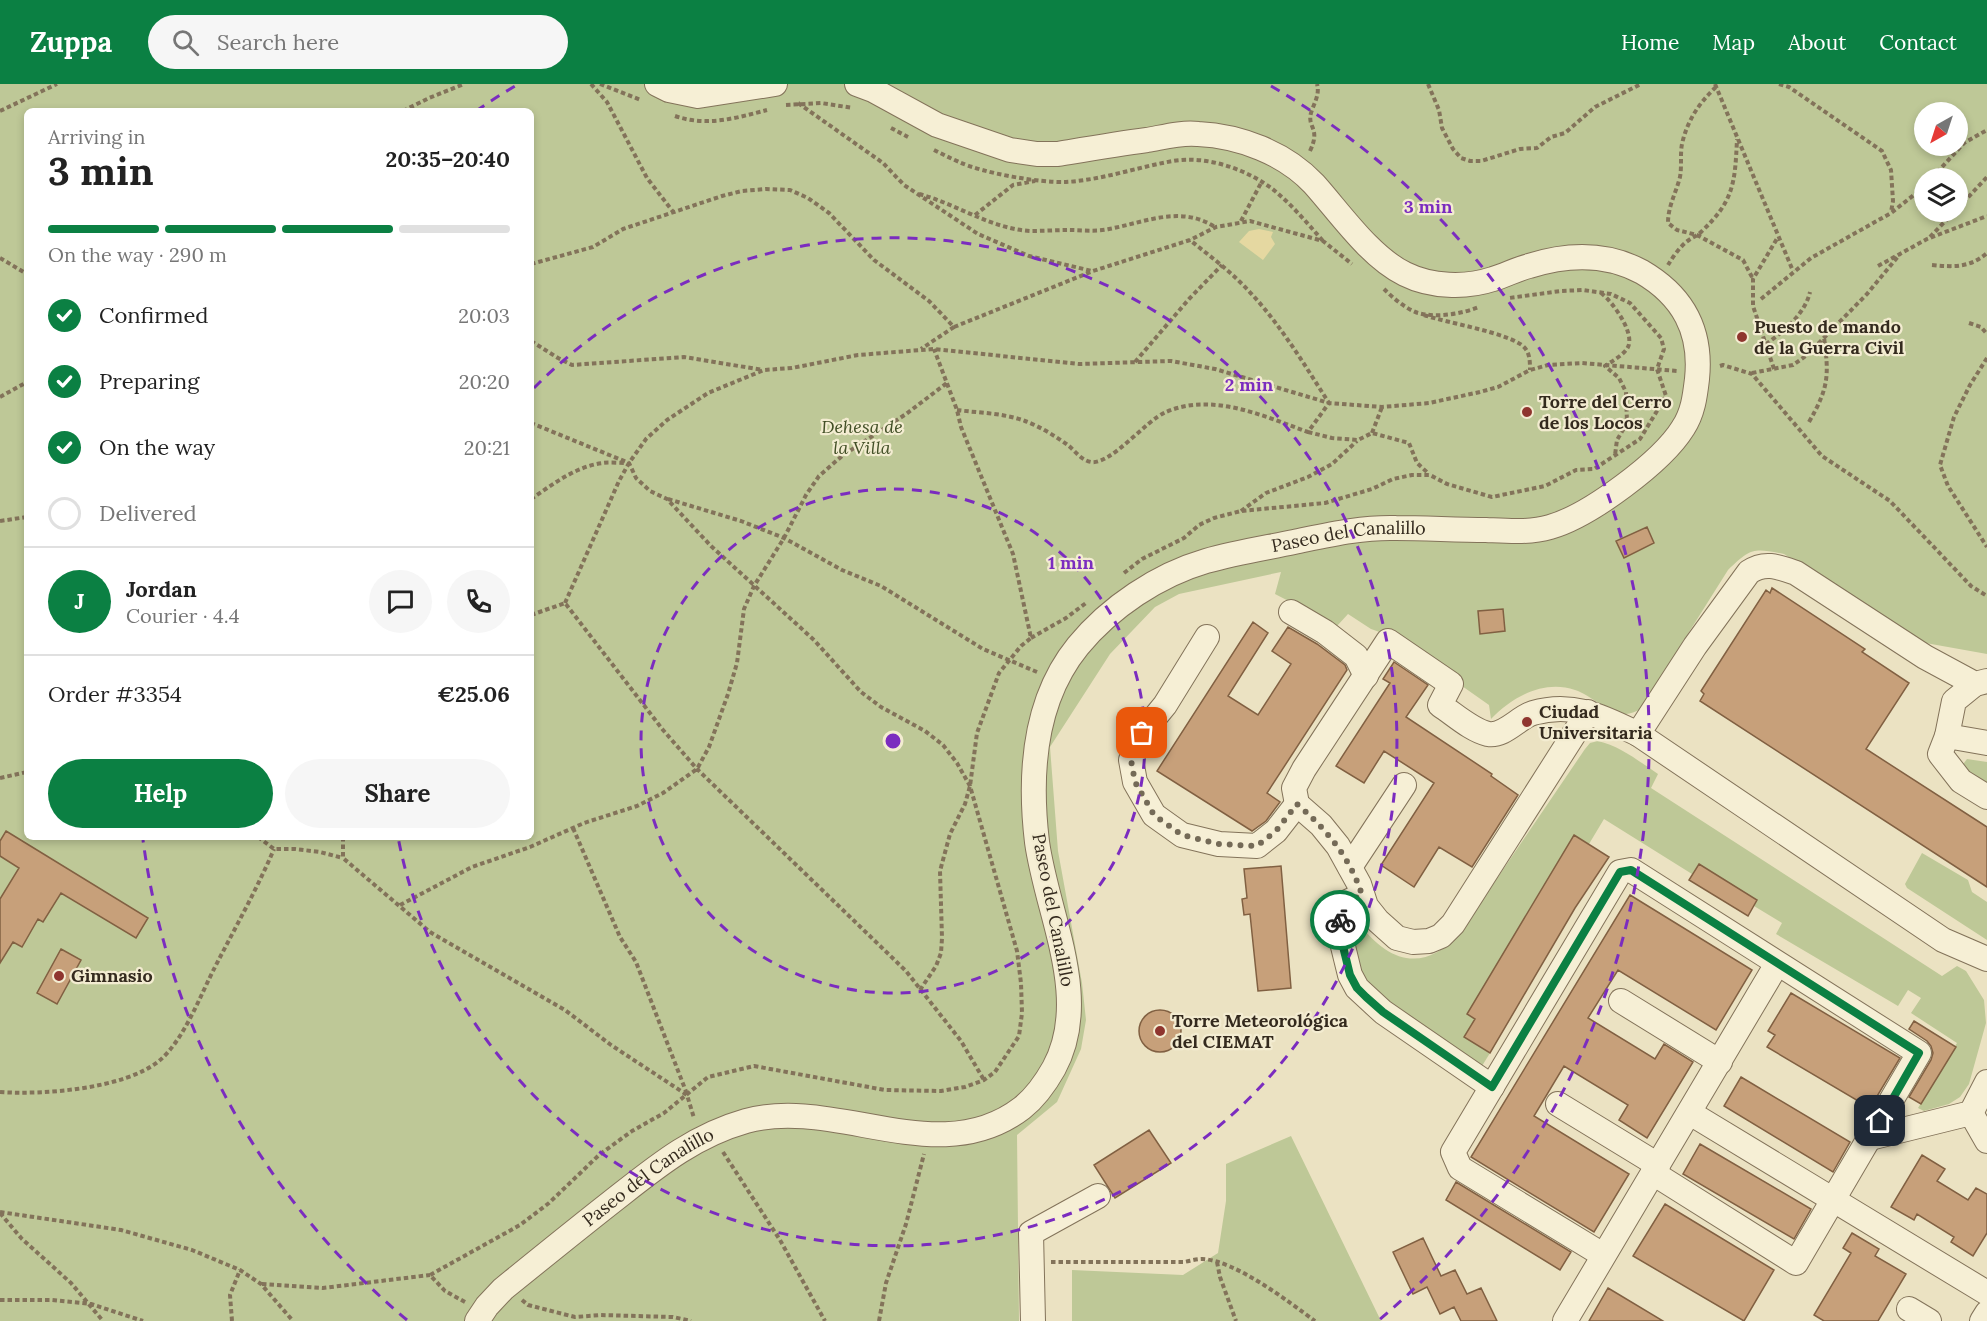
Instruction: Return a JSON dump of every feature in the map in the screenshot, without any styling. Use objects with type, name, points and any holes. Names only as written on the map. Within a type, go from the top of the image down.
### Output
[{"type":"street","points":[[657,84],[669,90],[698,96],[775,84]]},
{"type":"street","name":"Paseo del Canalillo","points":[[482,1314],[503,1289],[653,1169],[698,1138],[746,1121],[771,1116],[816,1118],[930,1135],[955,1134],[977,1130],[1015,1114],[1032,1101],[1043,1088],[1061,1055],[1070,1018],[1069,997],[1037,839],[1034,782],[1038,736],[1056,680],[1078,646],[1114,610],[1149,586],[1177,571],[1206,561],[1350,530],[1392,527],[1526,531],[1551,527],[1574,517],[1644,470],[1666,450],[1683,429],[1693,406],[1699,354],[1694,332],[1680,303],[1657,282],[1633,267],[1604,257],[1566,258],[1533,264],[1487,282],[1466,285],[1428,282],[1409,276],[1392,266],[1368,244],[1306,175],[1273,153],[1257,147],[1231,139],[1194,133],[1058,154],[1010,150],[937,125],[873,90],[857,84]]},
{"type":"street","points":[[1638,734],[1702,637],[1749,572],[1758,566],[1775,566],[1796,573],[1925,657],[1981,682]]},
{"type":"street","points":[[1291,612],[1324,632],[1356,657],[1366,676]]},
{"type":"street","points":[[1207,637],[1165,705],[1142,733],[1131,760],[1135,782],[1154,815],[1182,835],[1219,844],[1257,846],[1276,831],[1297,804]]},
{"type":"street","points":[[1588,712],[1453,924],[1441,936],[1430,941],[1413,942],[1397,938],[1370,914],[1350,867],[1338,846],[1321,825],[1297,804],[1294,788],[1304,769],[1388,641],[1450,684],[1440,705],[1489,734],[1499,733],[1532,713],[1563,708],[1588,712],[1594,713],[1638,734],[1942,940],[1987,959]]},
{"type":"street","points":[[1981,682],[1954,701],[1947,736],[1940,754],[1961,781],[1987,796]]},
{"type":"street","points":[[1947,736],[1987,743]]},
{"type":"street","points":[[1350,867],[1404,785]]},
{"type":"street","points":[[1558,1104],[1796,1263],[1919,1053],[1631,870],[1620,872],[1453,1152],[1460,1168],[1603,1255]]},
{"type":"street","points":[[1362,895],[1347,902],[1342,908],[1338,926],[1350,975],[1357,988],[1383,1012],[1492,1087]]},
{"type":"street","points":[[1565,1321],[1777,964]]},
{"type":"street","points":[[1621,1001],[1720,1062]]},
{"type":"street","points":[[1870,1138],[1971,1113],[1987,1082]]},
{"type":"street","points":[[1690,1113],[1834,1201],[1985,1287]]},
{"type":"street","points":[[1971,1113],[1987,1141]]},
{"type":"street","points":[[1033,1321],[1030,1233],[1098,1197]]},
{"type":"street","points":[[1982,1321],[1987,1313]]},
{"type":"path","points":[[0,111],[57,84]]},
{"type":"path","points":[[412,108],[464,84]]},
{"type":"path","points":[[591,84],[607,102],[647,178],[674,213]]},
{"type":"path","points":[[1298,169],[1315,141],[1316,133],[1310,120],[1319,90],[1317,84]]},
{"type":"path","points":[[1428,84],[1442,128],[1453,149],[1461,158],[1481,161],[1520,149],[1537,148],[1551,137],[1565,133],[1595,107],[1641,84]]},
{"type":"path","points":[[1779,84],[1789,87],[1882,151],[1892,170],[1891,213]]},
{"type":"path","points":[[1774,369],[1753,306],[1753,279],[1743,260],[1697,235],[1677,230],[1668,223],[1668,211],[1680,177],[1682,145],[1691,117],[1715,86],[1793,271]]},
{"type":"path","points":[[798,103],[883,163],[904,185],[978,234],[1004,247],[1038,259],[1094,271]]},
{"type":"path","points":[[1941,168],[1965,143],[1987,130]]},
{"type":"path","points":[[1657,282],[1672,258],[1687,241],[1710,223],[1731,195],[1736,170],[1737,136]]},
{"type":"path","points":[[1968,197],[1987,177]]},
{"type":"path","points":[[975,215],[1013,185],[1042,180]]},
{"type":"path","points":[[1240,222],[1262,183]]},
{"type":"path","points":[[534,263],[593,247],[624,229],[722,196],[742,191],[790,190],[808,198],[836,220],[874,260],[929,301],[954,327]]},
{"type":"path","points":[[915,193],[941,200],[1007,228],[1032,231],[1107,230],[1168,216],[1191,216],[1216,227]]},
{"type":"path","points":[[1761,300],[1793,271],[1827,248],[1891,213],[1914,195]]},
{"type":"path","points":[[1878,266],[1927,239],[1987,216]]},
{"type":"path","points":[[920,350],[954,327],[1094,271],[1190,240],[1216,227],[1240,222],[1250,221],[1323,241],[1353,265]]},
{"type":"path","points":[[1927,239],[1944,222]]},
{"type":"path","points":[[1753,279],[1779,237]]},
{"type":"path","points":[[1190,240],[1242,284],[1282,332],[1329,403]]},
{"type":"path","points":[[534,343],[572,365],[684,357],[764,370],[792,368],[858,355],[934,349],[1079,364],[1172,361],[1215,369],[1329,403],[1382,407],[1429,403],[1480,392],[1498,387],[1530,370],[1548,365],[1582,363],[1698,372],[1724,365],[1752,374],[1793,365],[1807,355],[1866,294],[1899,254]]},
{"type":"path","points":[[1932,264],[1959,267],[1970,264],[1987,254]]},
{"type":"path","points":[[0,258],[24,272]]},
{"type":"path","points":[[1135,363],[1189,299],[1222,265]]},
{"type":"path","points":[[1379,286],[1396,300],[1418,313],[1484,331],[1517,343],[1524,347],[1529,355],[1530,370]]},
{"type":"path","points":[[1501,299],[1583,290],[1611,294],[1630,303],[1661,338],[1664,349],[1657,369]]},
{"type":"path","points":[[1766,344],[1783,332],[1808,303],[1810,292]]},
{"type":"path","points":[[1601,293],[1609,299],[1630,337],[1629,346],[1625,352],[1605,366]]},
{"type":"path","points":[[1418,313],[1435,315],[1457,313],[1484,304]]},
{"type":"path","points":[[1969,323],[1980,327],[1987,334]]},
{"type":"path","points":[[1809,422],[1823,398],[1827,377],[1824,336]]},
{"type":"path","points":[[920,990],[936,966],[941,953],[940,871],[950,834],[965,804],[970,786],[977,733],[999,674],[1009,660],[1031,638],[1013,554],[961,427],[934,349]]},
{"type":"path","points":[[1987,358],[1954,417],[1940,465],[1948,486],[1987,547]]},
{"type":"path","points":[[1605,366],[1619,378],[1626,392],[1627,423],[1617,440],[1615,456]]},
{"type":"path","points":[[534,614],[565,603],[586,552],[629,463],[646,439],[666,420],[708,393],[764,370]]},
{"type":"path","points":[[1752,374],[1822,456],[1890,501],[1971,586],[1987,596]]},
{"type":"path","points":[[400,905],[472,867],[637,806],[663,793],[697,769],[709,747],[728,694],[737,663],[744,609],[754,586],[784,538],[806,495],[819,476],[842,456],[906,414],[947,383]]},
{"type":"path","points":[[0,396],[24,384]]},
{"type":"path","points":[[1308,432],[1329,403]]},
{"type":"path","points":[[957,410],[1026,421],[1058,439],[1081,458],[1090,462],[1110,456],[1153,420],[1167,412],[1189,407],[1223,404],[1308,432],[1332,438],[1358,440]]},
{"type":"path","points":[[1372,433],[1382,407]]},
{"type":"path","points":[[534,424],[629,463],[636,478],[650,491],[667,499],[741,520],[784,538],[842,570],[881,586],[983,649],[1056,680]]},
{"type":"path","points":[[1241,511],[1266,493],[1308,477],[1332,464],[1358,440],[1372,433],[1409,443],[1417,463],[1430,475]]},
{"type":"path","points":[[534,497],[563,478],[583,469],[602,463],[629,463]]},
{"type":"path","points":[[261,1284],[323,1288],[430,1275],[520,1226],[549,1203],[599,1155],[632,1131],[664,1113],[708,1077],[754,1065],[885,1090],[941,1091],[965,1087],[984,1080],[995,1072],[1019,1036],[1022,1013],[1017,951],[970,786],[943,745],[925,731],[880,707],[861,692],[814,640],[711,546],[667,499]]},
{"type":"path","points":[[0,521],[24,517]]},
{"type":"path","points":[[565,603],[663,730],[697,769],[906,972],[960,1041],[984,1080]]},
{"type":"path","points":[[0,778],[24,772]]},
{"type":"path","points":[[573,828],[620,937],[636,962],[694,1119]]},
{"type":"path","points":[[262,840],[274,849],[320,852],[343,858],[430,932],[565,1010],[611,1045],[687,1095]]},
{"type":"path","points":[[343,840],[343,858]]},
{"type":"path","points":[[0,1092],[30,1094],[101,1084],[135,1075],[159,1060],[181,1033],[261,881],[274,849]]},
{"type":"path","points":[[713,1133],[780,1240],[825,1321]]},
{"type":"path","points":[[879,1321],[886,1283],[906,1224],[930,1135]]},
{"type":"path","points":[[0,1212],[89,1224],[153,1238],[192,1250],[240,1270],[261,1284],[293,1321]]},
{"type":"path","points":[[0,1212],[22,1239],[91,1304],[103,1321]]},
{"type":"path","points":[[1031,1262],[1184,1262],[1202,1259],[1218,1262],[1255,1280],[1315,1321]]},
{"type":"path","points":[[1218,1262],[1220,1277],[1236,1321]]},
{"type":"path","points":[[232,1321],[230,1294],[240,1270]]},
{"type":"path","points":[[430,1275],[446,1292],[482,1314]]},
{"type":"path","points":[[0,1300],[52,1300],[91,1304],[143,1321]]},
{"type":"path","points":[[528,1305],[575,1317],[601,1315],[673,1317],[692,1321]]},
{"type":"green space","name":"Dehesa de la Villa","points":[[0,84],[1987,84],[1987,654],[1920,642],[1784,554],[1753,551],[1742,557],[1728,570],[1640,710],[1628,714],[1619,713],[1575,690],[1552,687],[1529,692],[1519,697],[1491,719],[1489,705],[1391,636],[1371,629],[1348,614],[1337,626],[1275,594],[1281,572],[1179,594],[1155,607],[1110,654],[1050,747],[1058,851],[1082,983],[1086,1020],[1081,1049],[1057,1102],[1017,1135],[1019,1321],[0,1321]]},
{"type":"green space","points":[[1598,741],[1622,750],[1658,774],[1651,788],[1942,976],[1957,966],[1966,971],[1984,1000],[1986,1023],[1969,1084],[1960,1097],[1949,1104],[1924,1111],[1918,1108],[1957,1043],[1911,1013],[1921,998],[1908,990],[1898,1006],[1776,934],[1782,923],[1754,906],[1757,900],[1699,864],[1692,874],[1604,819],[1589,844],[1574,835],[1467,1014],[1475,1019],[1464,1037],[1490,1053],[1482,1066],[1369,992],[1356,957],[1353,933],[1355,922],[1358,922],[1382,947],[1395,955],[1421,958],[1435,953],[1448,944],[1462,930],[1585,749],[1590,743]]},
{"type":"green space","points":[[1967,759],[1987,762],[1987,788],[1961,767]]},
{"type":"green space","points":[[1922,853],[1968,880],[1972,892],[1987,902],[1987,940],[1907,888],[1905,884]]},
{"type":"green space","points":[[1291,1136],[1381,1321],[1072,1321],[1072,1270],[1183,1275],[1218,1253],[1226,1201],[1226,1164]]},
{"type":"sand","points":[[1259,229],[1273,232],[1271,237],[1275,244],[1263,260],[1239,242],[1249,231]]},
{"type":"building","points":[[1647,527],[1654,543],[1624,558],[1616,541]]},
{"type":"building","points":[[1772,588],[1865,649],[1862,652],[1909,683],[1866,749],[1987,827],[1987,887],[1700,701],[1704,694],[1701,691],[1766,590],[1770,593]]},
{"type":"building","points":[[1503,609],[1505,631],[1480,634],[1478,611]]},
{"type":"building","points":[[1253,622],[1268,633],[1228,696],[1258,715],[1291,664],[1272,651],[1288,627],[1317,644],[1345,665],[1347,670],[1267,793],[1280,802],[1266,821],[1252,831],[1157,771]]},
{"type":"building","points":[[1394,662],[1428,685],[1406,717],[1492,774],[1491,776],[1518,795],[1472,867],[1439,847],[1414,887],[1381,865],[1434,783],[1384,751],[1364,783],[1336,766],[1390,683],[1383,679]]},
{"type":"building","points":[[6,831],[148,918],[136,938],[61,893],[43,922],[38,919],[22,947],[13,942],[0,963],[0,899],[19,868],[0,856],[0,841]]},
{"type":"building","points":[[1574,835],[1609,857],[1575,908],[1490,1053],[1464,1037],[1475,1019],[1467,1014]]},
{"type":"building","points":[[1699,864],[1757,900],[1748,916],[1689,880]]},
{"type":"building","points":[[1281,866],[1291,988],[1258,991],[1250,914],[1244,915],[1242,899],[1247,898],[1244,869]]},
{"type":"building","points":[[1630,895],[1752,970],[1716,1030],[1618,970],[1588,1018],[1655,1059],[1664,1044],[1693,1062],[1647,1138],[1619,1120],[1628,1105],[1564,1066],[1534,1116],[1629,1174],[1594,1232],[1471,1157]]},
{"type":"building","name":"Gimnasio","points":[[61,949],[81,960],[57,1004],[37,993]]},
{"type":"building","points":[[1791,993],[1900,1058],[1870,1108],[1767,1047],[1775,1035],[1768,1031]]},
{"type":"building","name":"Torre Meteorológica del CIEMAT","points":[[1160,1010],[1175,1016],[1181,1031],[1175,1046],[1160,1052],[1145,1046],[1139,1031],[1145,1016]]},
{"type":"building","points":[[1914,1021],[1956,1047],[1921,1104],[1909,1097],[1933,1053],[1927,1041],[1909,1029]]},
{"type":"building","points":[[1741,1077],[1850,1142],[1833,1172],[1724,1106]]},
{"type":"building","points":[[1149,1130],[1171,1163],[1115,1198],[1094,1165]]},
{"type":"building","points":[[1700,1144],[1811,1209],[1794,1239],[1683,1174]]},
{"type":"building","points":[[1922,1155],[1945,1169],[1937,1181],[1968,1200],[1976,1188],[1987,1194],[1987,1233],[1973,1256],[1951,1242],[1954,1237],[1917,1214],[1914,1220],[1891,1207]]},
{"type":"building","points":[[1456,1182],[1571,1252],[1560,1270],[1446,1200]]},
{"type":"building","points":[[1665,1204],[1774,1270],[1744,1321],[1633,1256]]},
{"type":"building","points":[[1852,1233],[1879,1249],[1875,1256],[1906,1274],[1878,1321],[1824,1321],[1814,1315],[1851,1253],[1843,1248]]},
{"type":"building","points":[[1423,1238],[1441,1276],[1455,1270],[1467,1294],[1481,1288],[1497,1321],[1461,1321],[1454,1307],[1440,1314],[1427,1287],[1413,1294],[1393,1252]]},
{"type":"building","points":[[1608,1288],[1663,1321],[1589,1321]]},
{"type":"way so far","points":[[1142,733],[1131,760],[1135,782],[1154,815],[1182,835],[1219,844],[1257,846],[1276,831],[1297,804],[1321,825],[1338,846],[1359,884],[1362,895],[1347,902],[1342,908],[1340,920]]},
{"type":"place","name":"Puesto de mando de la Guerra Civil","points":[[1742,337]]},
{"type":"place","name":"Torre del Cerro de los Locos","points":[[1527,412]]},
{"type":"place","name":"Ciudad Universitaria","points":[[1527,722]]},
{"type":"place","name":"Gimnasio","points":[[59,976]]},
{"type":"place","name":"Torre Meteorológica del CIEMAT","points":[[1160,1031]]},
{"type":"route","points":[[1340,920],[1338,926],[1350,975],[1357,988],[1383,1012],[1492,1087],[1620,872],[1631,870],[1919,1053],[1880,1121]]}]
